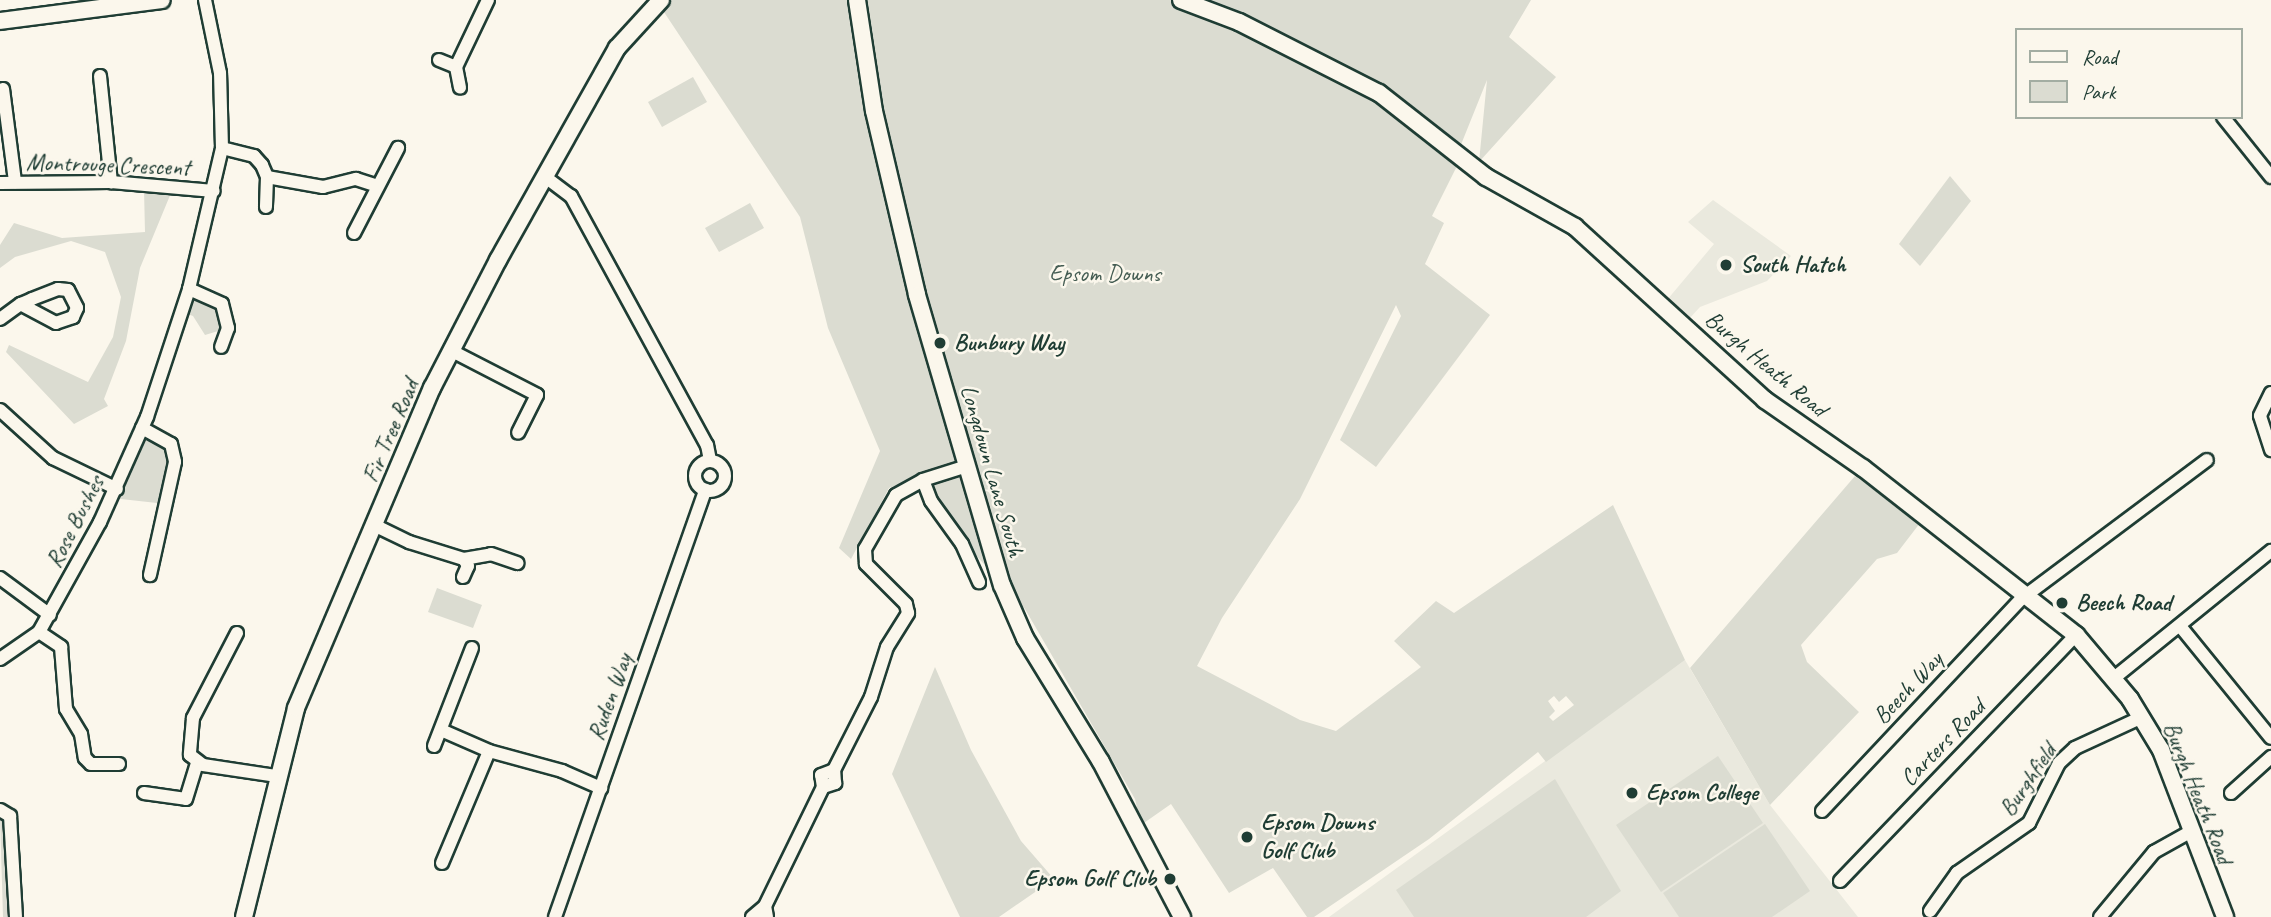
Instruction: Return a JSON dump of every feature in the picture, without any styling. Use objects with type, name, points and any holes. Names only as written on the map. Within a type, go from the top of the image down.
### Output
[{"type":"main road","points":[[0,21],[162,0]]},
{"type":"main road","name":"Fir Tree Road","points":[[244,917],[296,708],[450,350],[617,48],[661,0]]},
{"type":"main road","name":"Longdown Lane South","points":[[857,0],[874,111],[917,295],[1002,585],[1025,638],[1101,762],[1182,917]]},
{"type":"main road","name":"Burgh Heath Road","points":[[1181,0],[1239,22],[1380,93],[1486,177],[1575,226],[1765,400],[1863,468],[2076,635],[2114,678],[2143,717],[2166,762],[2190,832],[2225,917]]},
{"type":"street","name":"Rose Bushes","points":[[0,659],[38,632],[50,615],[117,489],[142,428],[189,289],[222,148],[220,74],[205,0]]},
{"type":"street","points":[[460,88],[457,67],[488,0]]},
{"type":"street","points":[[439,61],[457,67]]},
{"type":"street","points":[[100,76],[111,182]]},
{"type":"street","points":[[3,89],[15,182]]},
{"type":"street","points":[[2225,119],[2270,173]]},
{"type":"street","points":[[222,148],[254,156],[267,177],[266,207]]},
{"type":"street","points":[[354,233],[398,148]]},
{"type":"street","name":"Ruden Way","points":[[544,176],[571,195],[707,445],[710,460],[724,469],[724,481],[716,489],[705,490],[697,483],[695,473],[700,464],[710,460]]},
{"type":"street","points":[[267,177],[323,187],[348,179],[377,186]]},
{"type":"street","name":"Montrouge Crescent","points":[[0,183],[111,182],[214,191]]},
{"type":"street","points":[[189,289],[222,304],[228,328],[221,347]]},
{"type":"street","points":[[0,319],[21,304]]},
{"type":"street","points":[[450,350],[537,395],[519,433]]},
{"type":"street","points":[[2271,393],[2260,416],[2271,450]]},
{"type":"street","points":[[0,410],[53,458],[117,489]]},
{"type":"street","points":[[142,428],[171,444],[175,461],[150,575]]},
{"type":"street","points":[[2027,596],[2207,460]]},
{"type":"street","points":[[752,917],[766,912],[823,787],[835,783],[834,771],[871,697],[887,647],[908,612],[906,604],[866,564],[865,549],[896,495],[923,480],[967,466]]},
{"type":"street","points":[[923,480],[930,501],[962,544],[979,582]]},
{"type":"street","name":"Ruden Way","points":[[555,917],[705,490]]},
{"type":"street","points":[[376,526],[409,542],[464,559],[491,554],[517,564]]},
{"type":"street","points":[[2114,678],[2271,551]]},
{"type":"street","points":[[463,577],[468,566],[464,559]]},
{"type":"street","points":[[0,578],[50,615]]},
{"type":"street","name":"Beech Way","points":[[1822,811],[2027,596]]},
{"type":"street","points":[[2180,626],[2271,738]]},
{"type":"street","points":[[38,632],[61,647],[66,709],[81,734],[85,758],[91,764],[119,764]]},
{"type":"street","points":[[144,793],[186,799],[197,763],[187,746],[189,730],[237,633]]},
{"type":"street","name":"Carters Road","points":[[1840,881],[2076,635]]},
{"type":"street","points":[[434,746],[472,648]]},
{"type":"street","name":"Burghfield","points":[[1930,911],[1957,873],[2029,823],[2059,763],[2075,748],[2143,717]]},
{"type":"street","points":[[441,730],[489,751],[562,771],[601,788]]},
{"type":"street","points":[[442,863],[489,751]]},
{"type":"street","points":[[2231,793],[2271,757]]},
{"type":"street","points":[[197,763],[277,776]]},
{"type":"street","points":[[0,810],[10,816],[16,917]]},
{"type":"street","points":[[2100,917],[2154,852],[2190,832]]},
{"type":"shaded area","points":[[1713,200],[1791,256],[1767,281],[1700,307],[1688,320],[1667,300],[1714,244],[1688,222]]},
{"type":"shaded area","name":"Epsom College","points":[[1685,660],[1770,805],[1858,917],[1329,917]]},
{"type":"green space","name":"Epsom Downs Golf Club","points":[[656,0],[1531,0],[1509,37],[1556,77],[1479,162],[1487,80],[1454,162],[1457,166],[1432,216],[1444,223],[1425,264],[1490,315],[1376,467],[1340,440],[1401,316],[1396,305],[1300,499],[1222,618],[1197,666],[1300,720],[1336,731],[1421,667],[1394,641],[1436,601],[1454,613],[1613,505],[1685,660],[1546,762],[1538,752],[1429,839],[1314,917],[1307,917],[1273,868],[1229,893],[1171,804],[1141,825],[1135,799],[1025,609],[908,481],[889,488],[851,559],[839,548],[880,451],[828,328],[800,217]],"holes":[[[1554,696],[1559,702],[1566,696],[1574,705],[1553,721],[1549,717],[1555,711],[1548,701]]]},
{"type":"green space","points":[[693,77],[707,102],[662,127],[648,102]]},
{"type":"green space","points":[[1950,176],[1971,201],[1920,266],[1899,244]]},
{"type":"green space","points":[[144,190],[171,193],[140,268],[126,341],[104,399],[108,406],[74,424],[6,352],[9,345],[88,382],[113,337],[121,297],[105,252],[71,241],[15,257],[0,268],[0,245],[14,223],[62,238],[145,232]]},
{"type":"green space","points":[[750,203],[764,228],[719,252],[705,228]]},
{"type":"green space","points":[[189,289],[215,297],[228,328],[205,335],[193,316],[182,312]]},
{"type":"green space","points":[[142,428],[171,444],[166,504],[112,498]]},
{"type":"green space","points":[[1855,476],[1920,523],[1897,553],[1877,559],[1801,645],[1807,662],[1859,712],[1770,805],[1690,668]]},
{"type":"green space","points":[[437,588],[482,605],[473,628],[428,612]]},
{"type":"green space","points":[[935,667],[971,750],[1021,841],[1054,879],[999,917],[960,917],[892,774]]},
{"type":"green space","points":[[1718,756],[1763,823],[1661,892],[1616,825]]},
{"type":"green space","points":[[1555,779],[1621,891],[1586,917],[1414,917],[1396,890]]},
{"type":"green space","points":[[0,816],[5,820],[12,917],[3,917]]},
{"type":"green space","points":[[1765,824],[1810,891],[1772,917],[1679,917],[1663,893]]},
{"type":"place","name":"South Hatch","points":[[1726,265]]},
{"type":"place","name":"Bunbury Way","points":[[940,343]]},
{"type":"place","name":"Beech Road","points":[[2062,603]]},
{"type":"place","name":"Epsom College","points":[[1632,793]]},
{"type":"place","name":"Epsom Downs Golf Club","points":[[1247,837]]},
{"type":"place","name":"Epsom Golf Club","points":[[1170,879]]},
{"type":"park label","name":"Epsom Downs","points":[[1105,274]]}]
